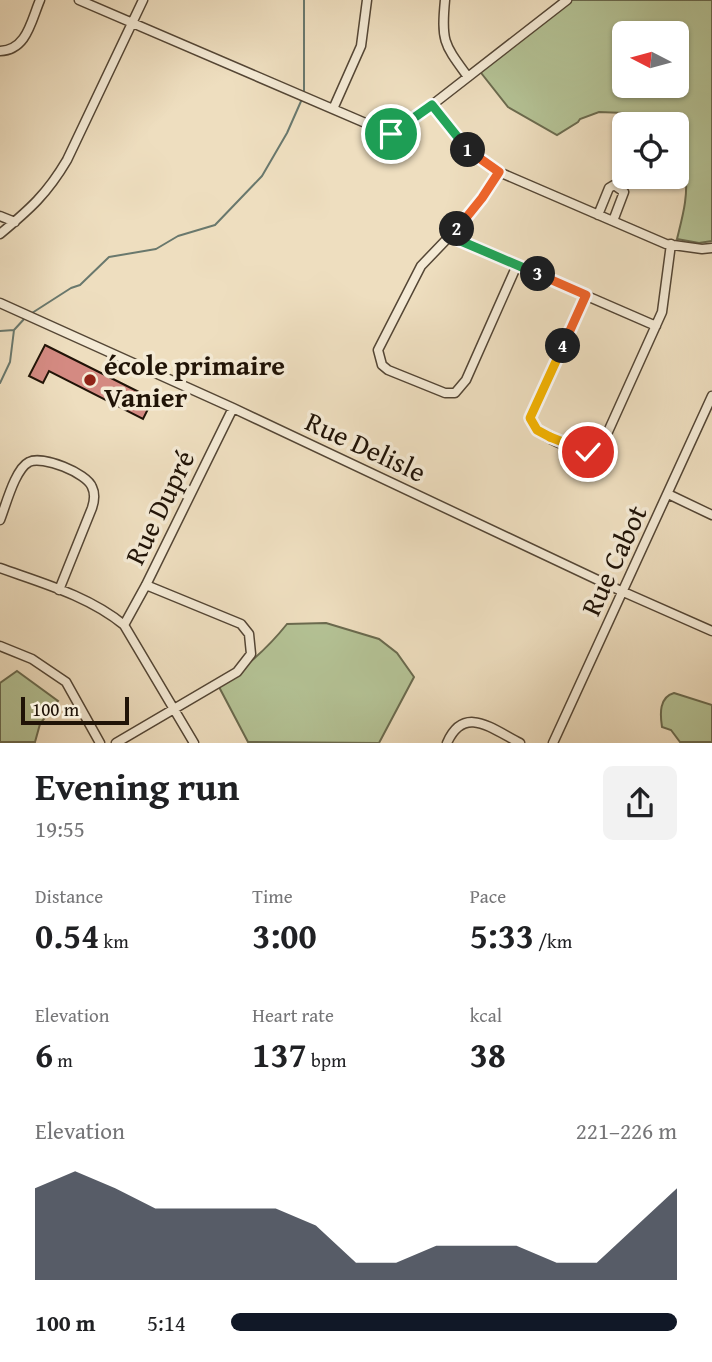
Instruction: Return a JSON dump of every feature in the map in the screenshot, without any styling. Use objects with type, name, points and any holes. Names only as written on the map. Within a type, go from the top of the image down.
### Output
[{"type":"street","points":[[0,51],[10,50],[23,41],[40,0]]},
{"type":"street","points":[[79,0],[391,134],[567,0]]},
{"type":"street","points":[[0,234],[42,197],[59,173],[143,0]]},
{"type":"street","points":[[333,109],[362,46],[366,0]]},
{"type":"street","points":[[445,0],[442,31],[444,42],[468,77]]},
{"type":"street","points":[[432,105],[466,147],[499,172],[671,244],[712,248]]},
{"type":"street","points":[[499,172],[467,218],[421,266],[378,350],[382,365],[388,370],[445,393],[455,393],[466,380],[517,265]]},
{"type":"street","points":[[598,215],[609,188],[614,185],[624,192],[614,221]]},
{"type":"street","points":[[0,216],[15,222]]},
{"type":"street","points":[[449,236],[656,326]]},
{"type":"street","points":[[586,295],[530,418],[537,430],[563,444],[593,452],[602,445],[662,312],[671,244]]},
{"type":"street","name":"Rue Delisle","points":[[0,303],[233,408],[712,631]]},
{"type":"street","name":"Rue Cabot","points":[[557,741],[712,396]]},
{"type":"street","name":"Rue Dupré","points":[[124,625],[233,408]]},
{"type":"street","points":[[0,520],[20,469],[30,461],[41,460],[65,468],[82,475],[90,483],[94,501],[92,508],[59,590]]},
{"type":"street","points":[[668,494],[712,514]]},
{"type":"street","points":[[0,568],[92,604],[124,625],[194,743]]},
{"type":"street","points":[[116,743],[237,672],[251,654],[249,634],[241,624],[146,585]]},
{"type":"street","points":[[0,646],[32,659],[66,682],[100,743]]},
{"type":"street","points":[[447,743],[452,731],[459,724],[476,721],[520,743]]},
{"type":"green space","points":[[567,0],[712,0],[712,241],[699,243],[677,239],[686,189],[689,189],[689,112],[599,112],[580,119],[557,135],[508,107],[478,69]]},
{"type":"green space","points":[[326,623],[379,639],[397,653],[414,677],[379,743],[248,742],[218,685],[256,657],[287,624]]},
{"type":"green space","points":[[17,671],[58,701],[40,724],[35,742],[0,742],[0,683]]},
{"type":"green space","points":[[674,693],[712,705],[712,742],[680,742],[671,730],[662,727],[663,702]]},
{"type":"building","name":"école primaire Vanier","points":[[45,345],[153,399],[143,419],[49,371],[43,383],[29,376]]},
{"type":"waterway","points":[[304,0],[304,94]]},
{"type":"waterway","points":[[32,313],[80,285],[109,257],[156,249],[178,236],[215,225],[262,176],[287,133],[302,99]]},
{"type":"waterway","points":[[0,331],[14,330],[25,318]]},
{"type":"waterway","points":[[0,383],[10,362],[14,330]]},
{"type":"place","name":"école primaire Vanier","points":[[90,380]]},
{"type":"route","points":[[391,134],[432,105],[460,141],[484,163],[499,172],[467,218],[449,236],[586,295],[530,418],[540,433],[588,452]]}]
